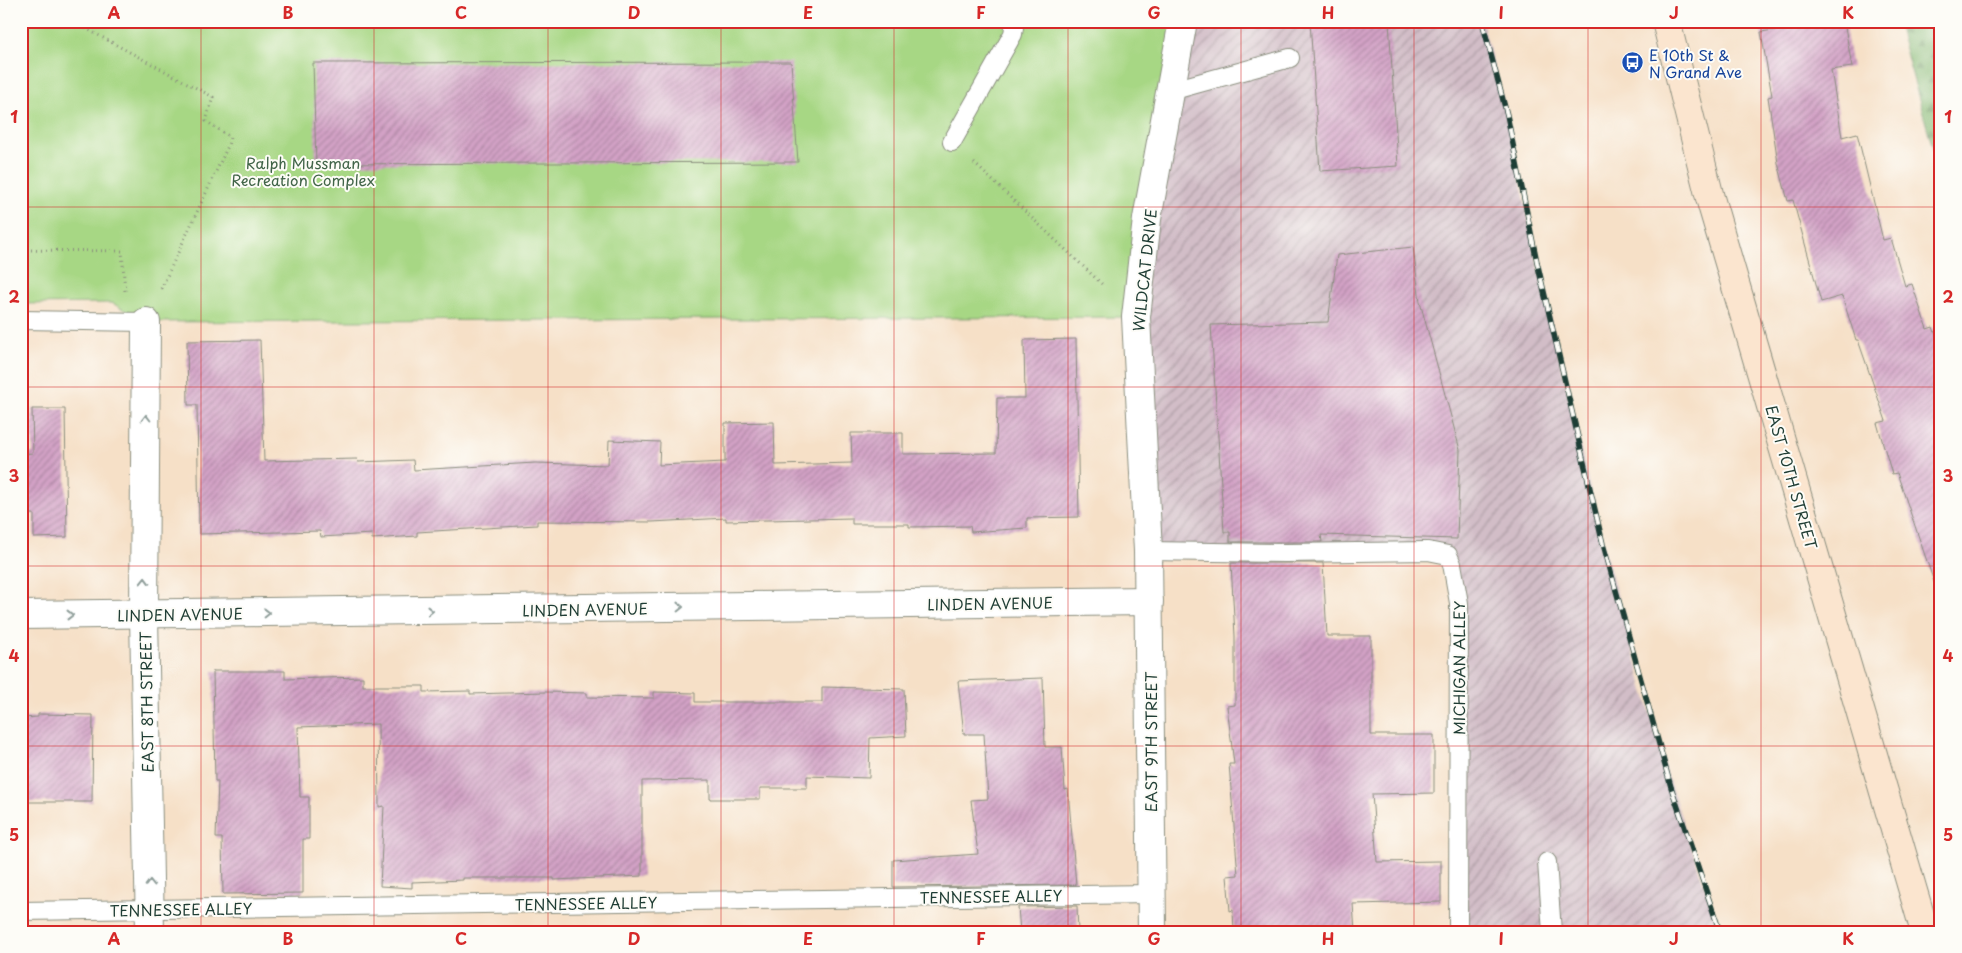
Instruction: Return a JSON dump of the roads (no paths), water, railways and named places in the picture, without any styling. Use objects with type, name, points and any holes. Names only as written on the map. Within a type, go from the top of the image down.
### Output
[{"type":"main road","name":"EAST 10TH STREET","points":[[1666,21],[1710,198],[1925,932]]},
{"type":"street","name":"WILDCAT DRIVE","points":[[1148,551],[1136,317],[1147,219],[1182,21]]},
{"type":"street","name":"EAST 8TH STREET","points":[[146,322],[144,615],[150,921]]},
{"type":"street","name":"EAST 9TH STREET","points":[[1148,551],[1152,932]]},
{"type":"street","name":"LINDEN AVENUE","points":[[21,615],[144,615],[1149,601]]},
{"type":"lane","points":[[952,142],[1013,34],[1015,21]]},
{"type":"lane","points":[[1170,91],[1290,58]]},
{"type":"lane","points":[[21,320],[146,322]]},
{"type":"lane","name":"MICHIGAN ALLEY","points":[[1148,551],[1286,553],[1428,551],[1448,555],[1452,564],[1459,603],[1458,932]]},
{"type":"lane","points":[[1547,862],[1552,932]]},
{"type":"lane","name":"TENNESSEE ALLEY","points":[[21,911],[150,921],[1151,894]]},
{"type":"railway","points":[[1482,21],[1507,115],[1537,262],[1603,544],[1671,787],[1720,932]]},
{"type":"place","name":"E 10th St & N Grand Ave","points":[[1633,63]]},
{"type":"park label","name":"Ralph Mussman Recreation Complex","points":[[303,170]]}]
